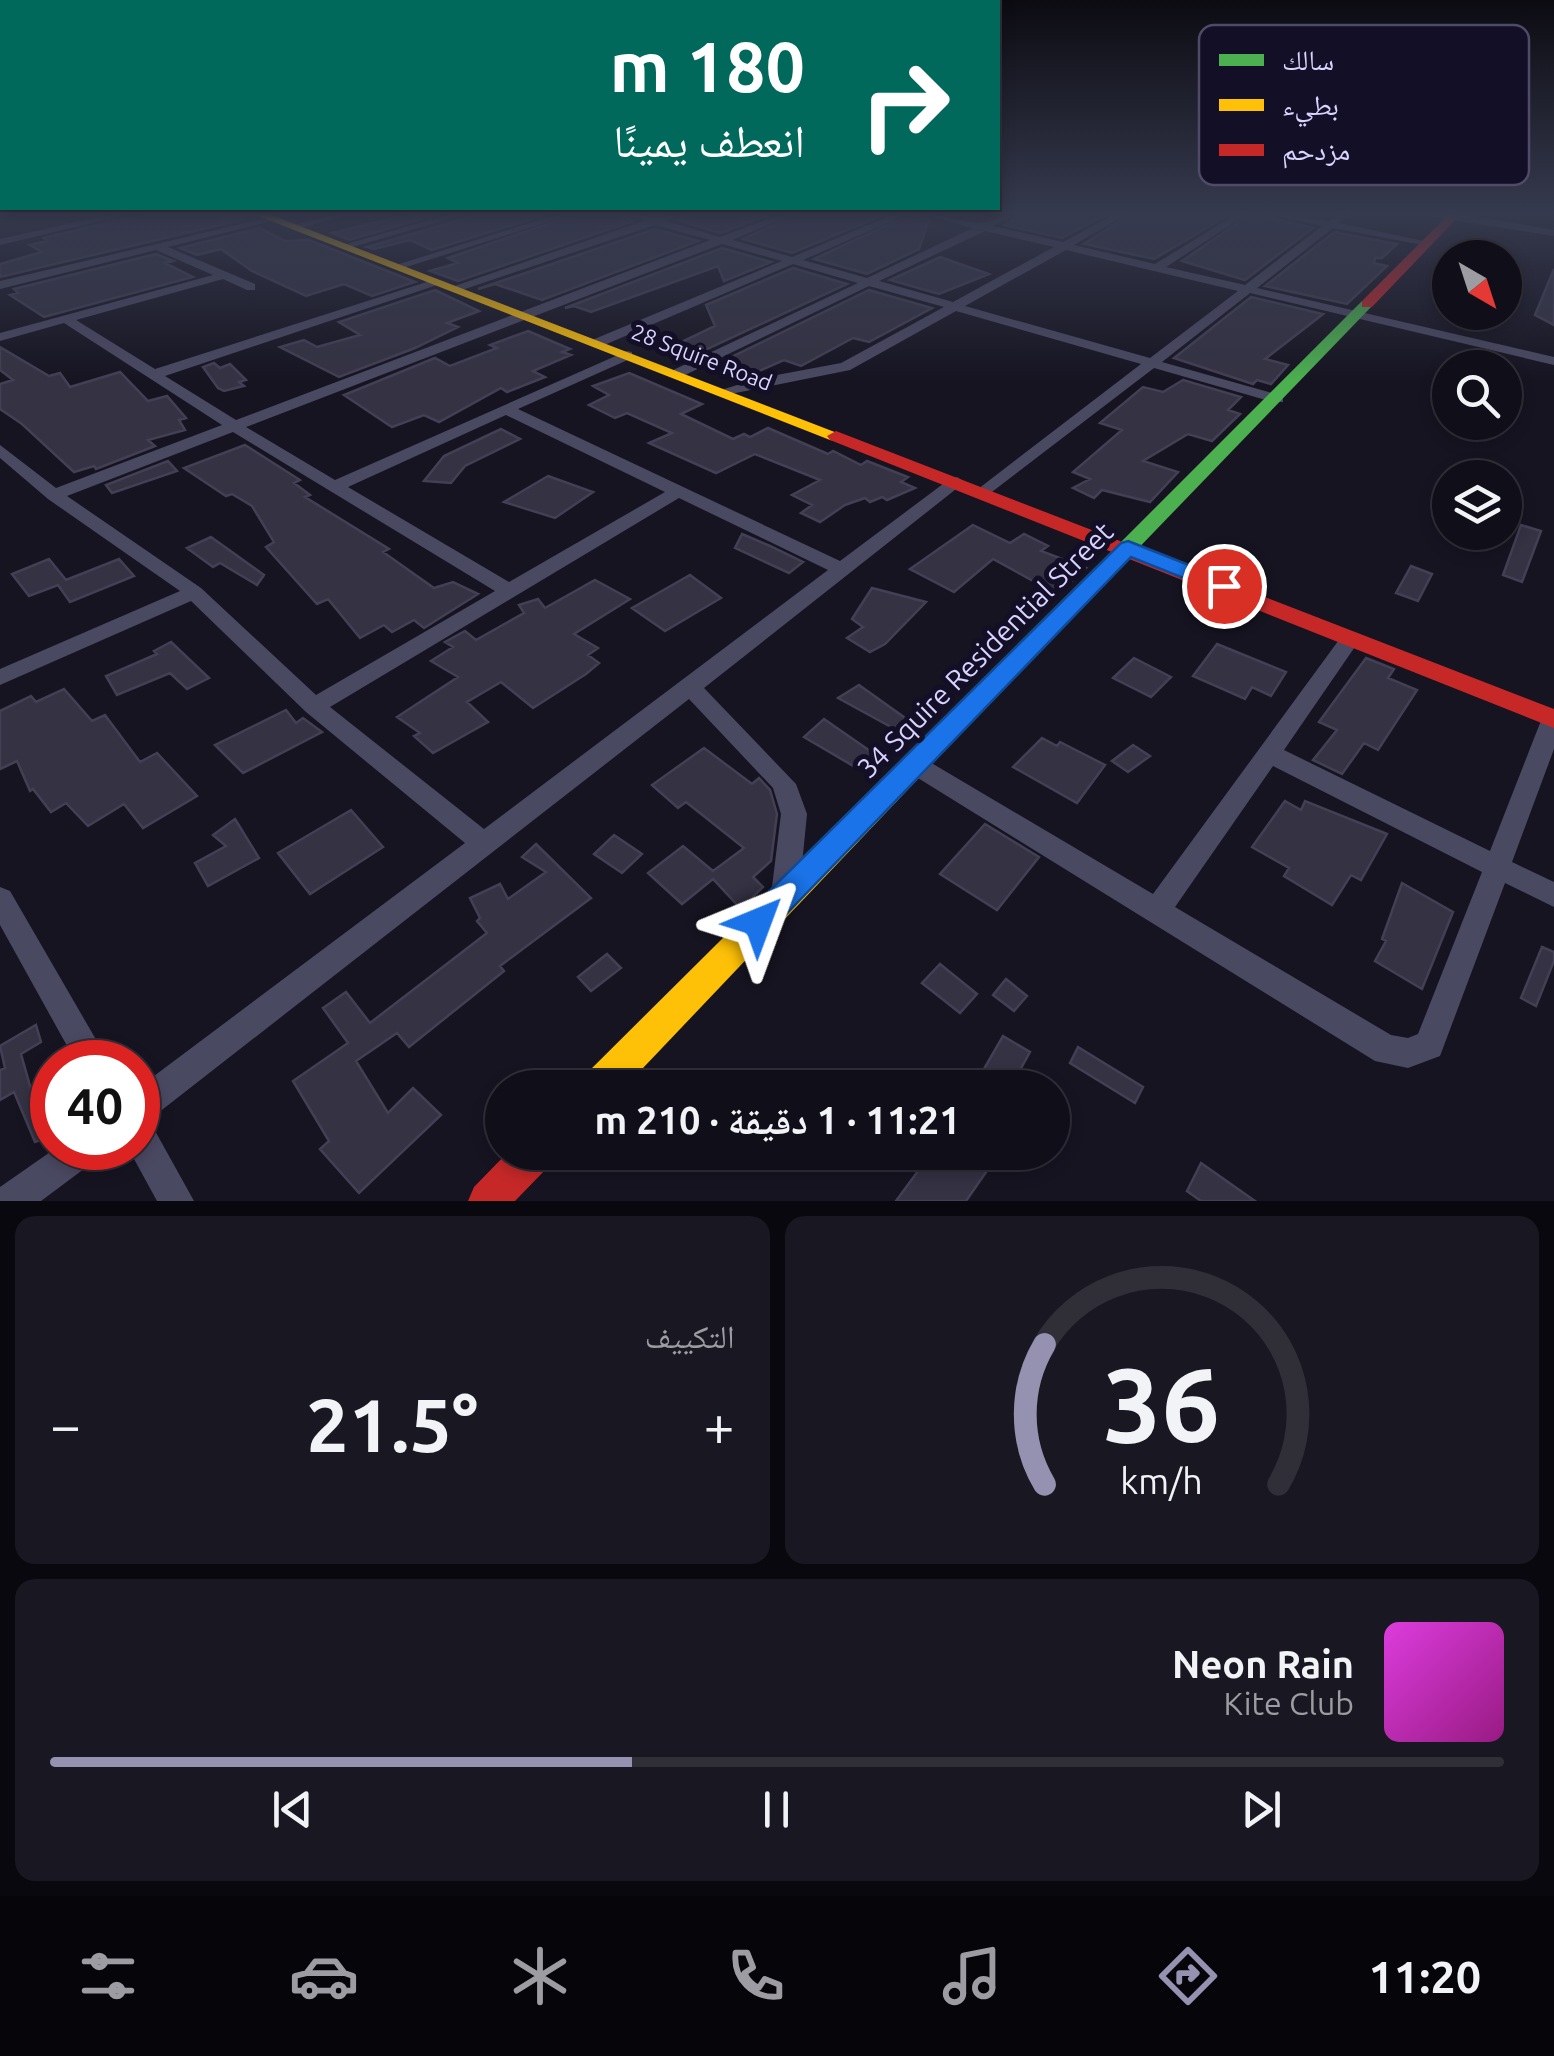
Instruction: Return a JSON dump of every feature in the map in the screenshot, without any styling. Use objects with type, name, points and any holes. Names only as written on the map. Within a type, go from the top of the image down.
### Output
[{"type":"street","points":[[0,286],[67,269]]},
{"type":"street","points":[[211,269],[251,288]]},
{"type":"street","name":"28 Squire Road","points":[[406,269],[1128,548],[1554,718]]},
{"type":"street","points":[[152,375],[497,269]]},
{"type":"street","points":[[54,495],[643,269]]},
{"type":"street","points":[[597,343],[772,269]]},
{"type":"street","points":[[821,269],[1278,398]]},
{"type":"street","points":[[676,374],[896,269]]},
{"type":"street","points":[[726,393],[760,382],[845,368],[1023,269]]},
{"type":"street","points":[[1163,269],[1554,361]]},
{"type":"street","points":[[984,493],[1272,269]]},
{"type":"street","name":"34 Squire Residential Street","points":[[615,1070],[1403,269]]},
{"type":"street","points":[[0,337],[225,275]]},
{"type":"street","points":[[66,318],[234,426],[508,590]]},
{"type":"street","points":[[335,486],[627,355]]},
{"type":"street","points":[[505,410],[841,569]]},
{"type":"street","points":[[0,450],[54,495],[194,592],[314,706],[484,843]]},
{"type":"street","points":[[160,1091],[957,482]]},
{"type":"street","points":[[314,706],[677,492]]},
{"type":"street","points":[[0,678],[194,592]]},
{"type":"street","points":[[1157,910],[1351,638]]},
{"type":"street","points":[[691,688],[784,784],[794,814],[785,895]]},
{"type":"street","points":[[914,764],[1386,1050],[1408,1054],[1430,1045],[1554,718]]},
{"type":"street","points":[[1269,753],[1554,895]]},
{"type":"street","points":[[0,899],[80,1040]]},
{"type":"street","points":[[11,1201],[54,1170]]},
{"type":"street","points":[[159,1170],[176,1201]]},
{"type":"street","points":[[488,1201],[518,1170]]},
{"type":"building","points":[[0,269],[34,269],[0,277]]},
{"type":"building","points":[[95,269],[177,269],[193,277],[44,317],[10,295],[18,293],[14,289]]},
{"type":"building","points":[[249,269],[382,269],[415,282],[372,296],[344,284],[306,296]]},
{"type":"building","points":[[437,269],[493,269],[458,281],[430,271]]},
{"type":"building","points":[[537,269],[624,269],[542,300],[495,284],[478,289]]},
{"type":"building","points":[[667,269],[710,269],[591,312],[574,306],[565,308]]},
{"type":"building","points":[[719,269],[754,269],[724,281]]},
{"type":"building","points":[[791,269],[847,284],[688,358],[667,349],[715,326],[706,305]]},
{"type":"building","points":[[849,269],[877,269],[867,274]]},
{"type":"building","points":[[914,269],[975,269],[989,274],[939,294],[890,280]]},
{"type":"building","points":[[1209,269],[1259,269],[1245,280]]},
{"type":"building","points":[[1287,269],[1384,269],[1347,304],[1265,286]]},
{"type":"building","points":[[1554,269],[1554,269],[1554,325],[1535,315]]},
{"type":"building","points":[[435,290],[479,311],[447,323],[458,327],[415,348],[339,377],[280,347],[304,340],[317,347],[360,335],[339,322]]},
{"type":"building","points":[[869,290],[932,308],[869,342],[853,338],[801,366],[784,360],[750,375],[717,364]]},
{"type":"building","points":[[1251,297],[1323,314],[1265,359],[1288,365],[1271,384],[1257,380],[1253,384],[1174,358]]},
{"type":"building","points":[[528,331],[570,349],[562,352],[571,355],[533,371],[545,377],[507,392],[501,388],[439,422],[424,415],[392,427],[344,395],[435,358],[450,366]]},
{"type":"building","points":[[0,347],[49,376],[60,373],[70,387],[120,372],[148,401],[167,396],[186,418],[179,420],[185,430],[148,440],[155,446],[96,469],[94,466],[74,472],[0,409],[0,384],[13,380],[0,370]]},
{"type":"building","points":[[214,363],[220,368],[230,364],[246,380],[239,382],[244,386],[224,391],[218,388],[203,367]]},
{"type":"building","points":[[629,373],[702,404],[681,414],[733,439],[744,434],[750,437],[768,428],[828,454],[833,451],[861,465],[867,461],[908,477],[901,482],[915,488],[887,500],[882,497],[870,502],[865,498],[845,505],[820,522],[801,513],[812,505],[792,495],[820,480],[755,454],[716,473],[649,443],[672,433],[627,413],[615,418],[589,405],[609,395],[593,386]]},
{"type":"building","points":[[1183,380],[1241,397],[1228,410],[1240,414],[1212,441],[1188,434],[1143,461],[1178,472],[1150,502],[1102,490],[1094,498],[1073,488],[1090,479],[1073,472],[1122,430],[1100,423],[1143,387],[1163,392]]},
{"type":"building","points":[[501,429],[520,439],[465,466],[451,483],[424,481],[444,456]]},
{"type":"building","points":[[245,445],[300,480],[294,483],[310,495],[305,497],[389,549],[383,552],[434,588],[453,582],[478,594],[424,628],[414,620],[392,632],[384,625],[360,638],[328,599],[317,604],[266,547],[274,542],[252,506],[232,494],[226,496],[184,468]]},
{"type":"building","points":[[168,461],[177,471],[112,493],[106,485]]},
{"type":"building","points":[[548,476],[593,492],[555,518],[504,502]]},
{"type":"building","points":[[973,525],[1010,543],[1024,534],[1048,546],[1041,551],[1086,568],[1057,594],[993,559],[954,592],[910,569]]},
{"type":"building","points":[[1522,525],[1541,531],[1522,582],[1503,575],[1512,550],[1522,550]]},
{"type":"building","points":[[742,534],[803,562],[789,573],[735,548]]},
{"type":"building","points":[[211,537],[264,575],[257,585],[220,563],[213,567],[187,548]]},
{"type":"building","points":[[49,559],[66,580],[119,559],[134,576],[70,602],[58,585],[29,596],[12,574]]},
{"type":"building","points":[[1411,566],[1432,574],[1418,601],[1396,593]]},
{"type":"building","points":[[690,575],[721,598],[665,631],[632,608]]},
{"type":"building","points":[[595,580],[630,599],[574,634],[598,648],[588,655],[599,663],[586,674],[533,708],[501,682],[467,702],[488,722],[433,753],[414,736],[420,733],[397,717],[458,677],[431,661],[453,647],[445,642],[465,631],[476,640],[524,613],[519,605],[538,599],[545,608]]},
{"type":"building","points":[[872,588],[926,602],[885,644],[870,652],[847,638],[863,627],[852,619]]},
{"type":"building","points":[[171,642],[209,678],[187,689],[170,673],[117,695],[106,676],[157,654],[154,651]]},
{"type":"building","points":[[1217,644],[1286,672],[1271,696],[1252,687],[1245,699],[1193,676]]},
{"type":"building","points":[[1134,658],[1171,677],[1151,697],[1113,678]]},
{"type":"building","points":[[1366,658],[1394,669],[1388,678],[1417,690],[1378,750],[1364,743],[1342,774],[1313,760],[1337,730],[1319,722]]},
{"type":"building","points":[[859,685],[922,730],[913,739],[838,698]]},
{"type":"building","points":[[64,689],[92,721],[105,715],[140,762],[157,753],[197,796],[143,828],[124,804],[88,826],[66,803],[51,812],[33,789],[30,791],[17,761],[0,769],[0,711],[31,696],[36,702]]},
{"type":"building","points":[[286,710],[296,723],[303,718],[322,732],[243,773],[215,745]]},
{"type":"building","points":[[824,719],[873,753],[855,767],[804,737]]},
{"type":"building","points":[[1042,738],[1057,746],[1060,742],[1105,765],[1077,803],[1013,767]]},
{"type":"building","points":[[1133,745],[1150,756],[1128,772],[1112,761]]},
{"type":"building","points":[[704,748],[752,784],[759,778],[770,790],[777,814],[771,861],[753,877],[763,887],[741,909],[713,879],[682,904],[648,873],[683,846],[713,871],[744,848],[686,802],[678,808],[652,785]]},
{"type":"building","points":[[1285,801],[1301,810],[1305,801],[1387,834],[1361,880],[1351,875],[1332,905],[1284,876],[1289,868],[1252,847]]},
{"type":"building","points":[[351,810],[383,847],[310,894],[278,853]]},
{"type":"building","points":[[235,819],[259,858],[208,886],[195,863],[226,846],[213,835]]},
{"type":"building","points":[[985,824],[1039,857],[997,910],[940,874]]},
{"type":"building","points":[[614,835],[642,854],[622,873],[594,854]]},
{"type":"building","points":[[536,844],[591,898],[500,966],[504,971],[409,1047],[397,1033],[356,1061],[388,1113],[413,1088],[441,1115],[359,1193],[320,1149],[329,1141],[293,1081],[348,1043],[323,1008],[346,992],[370,1023],[487,933],[477,921],[480,918],[470,898],[500,884],[508,899],[546,872],[522,857]]},
{"type":"building","points":[[1402,883],[1453,912],[1422,989],[1375,961],[1386,941],[1382,939]]},
{"type":"building","points":[[1542,947],[1554,952],[1554,961],[1536,1006],[1521,998]]},
{"type":"building","points":[[607,954],[621,968],[591,991],[578,977]]},
{"type":"building","points":[[940,964],[977,994],[960,1013],[922,983]]},
{"type":"building","points":[[1006,979],[1027,996],[1014,1011],[993,995]]},
{"type":"building","points":[[36,1025],[40,1040],[30,1040],[30,1049],[21,1054],[30,1086],[30,1130],[14,1092],[0,1100],[0,1070],[5,1068],[0,1046]]},
{"type":"building","points":[[1003,1036],[1030,1052],[1020,1070],[983,1070]]},
{"type":"building","points":[[1078,1047],[1143,1087],[1135,1103],[1070,1063]]},
{"type":"building","points":[[1201,1163],[1255,1201],[1201,1201],[1187,1191]]},
{"type":"building","points":[[919,1170],[988,1170],[966,1201],[896,1201]]},
{"type":"traffic: fast","points":[[1064,612],[1367,304]]},
{"type":"traffic: slow","points":[[403,269],[836,436]]},
{"type":"traffic: slow","points":[[616,1070],[1064,612]]},
{"type":"traffic: jam","points":[[1367,304],[1401,269]]},
{"type":"traffic: jam","points":[[836,436],[1554,719]]},
{"type":"traffic: jam","points":[[488,1201],[518,1170]]},
{"type":"route","points":[[758,922],[1128,548],[1224,586]]}]
